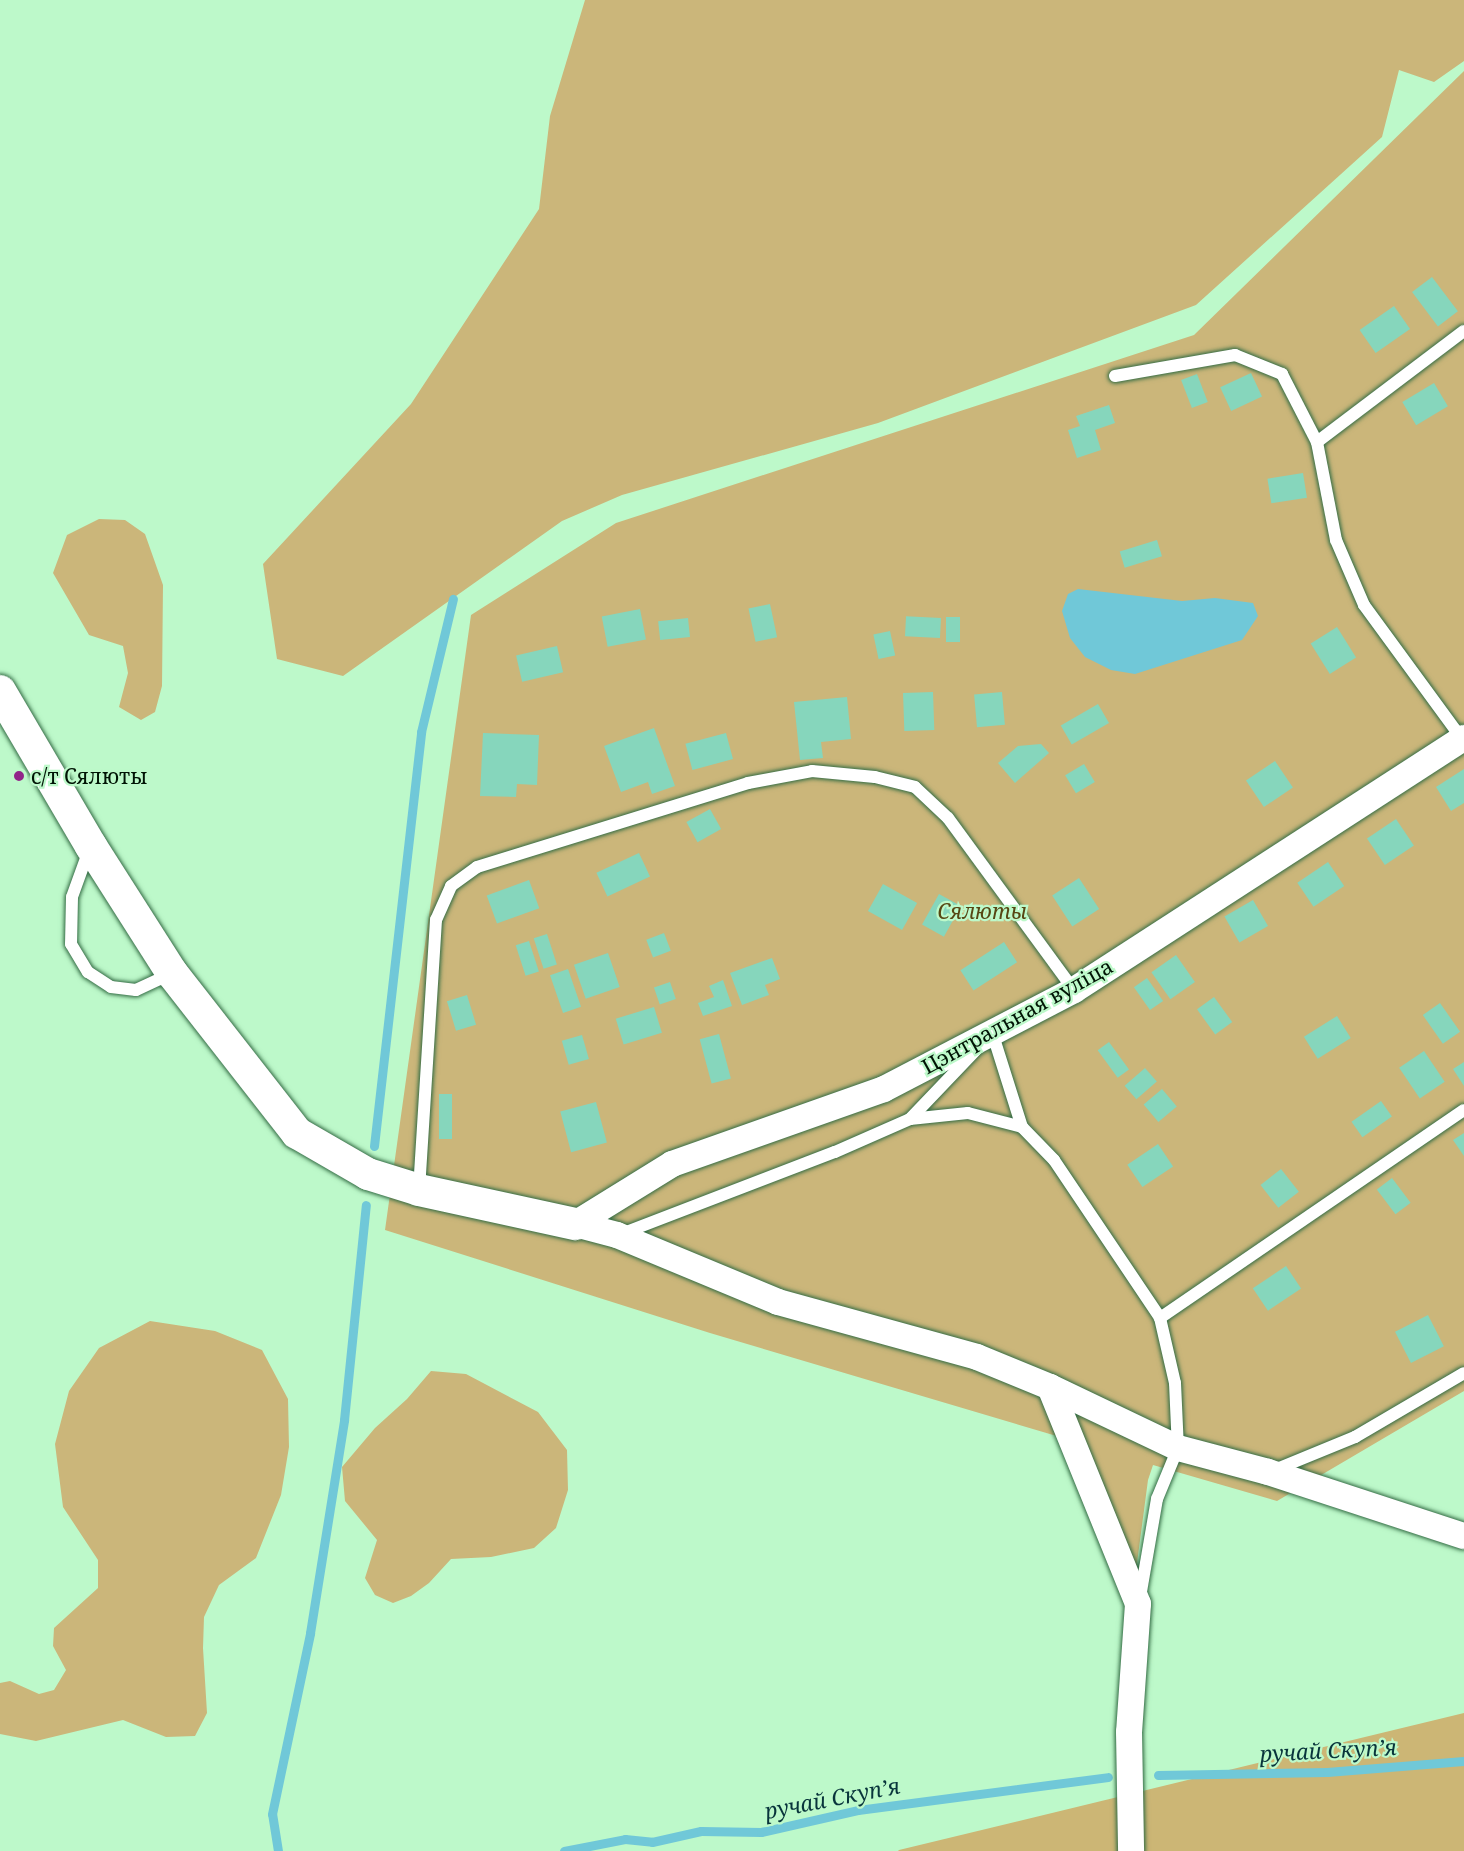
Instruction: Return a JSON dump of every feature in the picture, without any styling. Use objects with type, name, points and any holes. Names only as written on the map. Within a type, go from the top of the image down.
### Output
[{"type":"street","points":[[0,691],[91,846],[172,973],[297,1133],[368,1174],[419,1190],[617,1235],[778,1302],[977,1357],[1050,1387],[1178,1448],[1268,1472],[1464,1536]]},
{"type":"street","name":"Цэнтральная вуліца","points":[[575,1224],[672,1164],[884,1089],[1074,990],[1463,738]]},
{"type":"street","points":[[1050,1387],[1138,1604],[1129,1732],[1131,1851]]},
{"type":"lane","points":[[1317,442],[1464,331]]},
{"type":"lane","points":[[1115,376],[1235,355],[1282,374],[1317,442],[1336,540],[1364,605],[1463,738]]},
{"type":"lane","points":[[419,1190],[436,920],[451,886],[477,867],[748,783],[812,771],[875,777],[915,787],[948,818],[1074,990]]},
{"type":"lane","points":[[91,846],[72,897],[71,944],[88,972],[111,987],[136,990],[172,973]]},
{"type":"lane","points":[[910,1119],[992,1032],[1022,1127],[1054,1160],[1160,1318],[1175,1383],[1178,1448],[1157,1499],[1138,1604]]},
{"type":"lane","points":[[1160,1318],[1464,1110]]},
{"type":"lane","points":[[617,1235],[835,1152],[910,1119],[968,1113],[1022,1127]]},
{"type":"lane","points":[[1268,1472],[1355,1437],[1464,1373]]},
{"type":"green space","points":[[585,0],[1464,0],[1464,61],[1434,82],[1399,70],[1382,137],[1196,305],[878,423],[622,495],[562,521],[343,676],[277,659],[263,564],[411,404],[539,209],[550,116]]},
{"type":"green space","name":"Сялюты","points":[[1464,71],[1464,1391],[1277,1501],[1153,1465],[1148,1480],[1135,1578],[1087,1445],[710,1333],[385,1230],[471,615],[616,523],[1194,335]]},
{"type":"green space","points":[[99,519],[125,520],[145,534],[163,585],[162,686],[155,712],[141,720],[119,707],[128,673],[123,646],[89,635],[53,573],[67,535]]},
{"type":"green space","points":[[150,1321],[215,1331],[262,1350],[288,1399],[289,1447],[281,1495],[256,1558],[219,1585],[204,1617],[203,1648],[207,1713],[195,1736],[166,1737],[123,1720],[36,1741],[0,1734],[0,1683],[10,1681],[39,1694],[54,1690],[66,1670],[53,1646],[54,1628],[98,1588],[98,1560],[63,1507],[55,1444],[69,1391],[99,1348]]},
{"type":"green space","points":[[431,1371],[466,1374],[538,1412],[567,1450],[568,1490],[556,1528],[534,1548],[491,1557],[451,1559],[429,1583],[411,1596],[393,1603],[375,1595],[365,1578],[377,1540],[345,1501],[342,1467],[375,1428],[407,1399]]},
{"type":"shaded area","points":[[1464,1713],[1464,1851],[898,1851],[899,1850]]},
{"type":"water","points":[[1078,589],[1182,601],[1215,598],[1253,603],[1258,616],[1242,640],[1135,674],[1111,670],[1085,657],[1070,638],[1062,611],[1068,594]]},
{"type":"building","points":[[1432,277],[1458,311],[1438,326],[1412,292]]},
{"type":"building","points":[[1394,306],[1410,329],[1376,353],[1360,330]]},
{"type":"building","points":[[1251,373],[1262,397],[1231,411],[1220,387]]},
{"type":"building","points":[[1197,374],[1208,402],[1192,408],[1181,380]]},
{"type":"building","points":[[1434,383],[1448,406],[1416,425],[1402,402]]},
{"type":"building","points":[[1109,405],[1115,423],[1095,430],[1101,450],[1077,458],[1068,430],[1080,426],[1076,416]]},
{"type":"building","points":[[1303,473],[1307,498],[1271,503],[1267,479]]},
{"type":"building","points":[[1157,540],[1162,556],[1125,568],[1120,551]]},
{"type":"building","points":[[770,604],[777,637],[756,642],[748,609]]},
{"type":"building","points":[[640,609],[646,639],[608,647],[602,616]]},
{"type":"building","points":[[906,616],[941,618],[940,638],[905,636]]},
{"type":"building","points":[[946,617],[960,617],[960,642],[946,642]]},
{"type":"building","points":[[688,618],[690,637],[660,640],[658,621]]},
{"type":"building","points":[[1337,627],[1356,658],[1330,674],[1311,643]]},
{"type":"building","points":[[890,631],[895,655],[879,659],[873,635]]},
{"type":"building","points":[[557,646],[563,672],[522,682],[516,655]]},
{"type":"building","points":[[933,692],[934,730],[904,731],[903,693]]},
{"type":"building","points":[[1002,692],[1005,725],[977,727],[974,694]]},
{"type":"building","points":[[847,697],[851,739],[821,742],[823,758],[800,760],[794,702]]},
{"type":"building","points":[[1098,704],[1109,723],[1072,745],[1061,726]]},
{"type":"building","points":[[654,728],[675,786],[652,794],[648,782],[621,792],[604,746]]},
{"type":"building","points":[[483,733],[539,735],[537,785],[517,784],[516,797],[480,796]]},
{"type":"building","points":[[726,733],[733,759],[692,770],[685,744]]},
{"type":"building","points":[[1041,744],[1049,753],[1015,783],[998,763],[1018,746]]},
{"type":"building","points":[[1275,761],[1293,788],[1264,807],[1246,781]]},
{"type":"building","points":[[1084,764],[1095,782],[1076,793],[1065,775]]},
{"type":"building","points":[[1464,769],[1464,803],[1451,811],[1436,787]]},
{"type":"building","points":[[710,809],[721,829],[698,842],[686,822]]},
{"type":"building","points":[[1396,819],[1414,846],[1385,865],[1367,839]]},
{"type":"building","points":[[639,853],[650,877],[607,896],[596,873]]},
{"type":"building","points":[[1328,862],[1344,886],[1314,907],[1297,883]]},
{"type":"building","points":[[1079,878],[1099,909],[1072,926],[1052,895]]},
{"type":"building","points":[[529,880],[539,908],[497,924],[487,895]]},
{"type":"building","points":[[883,884],[917,903],[902,930],[868,911]]},
{"type":"building","points":[[939,894],[961,906],[944,937],[922,925]]},
{"type":"building","points":[[1253,900],[1268,926],[1239,942],[1224,916]]},
{"type":"building","points":[[664,933],[671,951],[653,958],[646,940]]},
{"type":"building","points":[[547,934],[557,964],[544,969],[534,938]]},
{"type":"building","points":[[529,941],[539,971],[526,976],[516,945]]},
{"type":"building","points":[[1004,942],[1017,962],[973,990],[960,970]]},
{"type":"building","points":[[608,953],[620,987],[586,999],[574,965]]},
{"type":"building","points":[[1176,955],[1195,982],[1170,999],[1151,972]]},
{"type":"building","points":[[772,958],[780,979],[765,985],[769,995],[742,1005],[730,973]]},
{"type":"building","points":[[568,969],[581,1007],[563,1013],[550,975]]},
{"type":"building","points":[[1147,978],[1163,1001],[1150,1010],[1134,987]]},
{"type":"building","points":[[723,980],[732,1006],[703,1016],[698,1003],[714,997],[709,986]]},
{"type":"building","points":[[670,982],[676,999],[660,1005],[654,988]]},
{"type":"building","points":[[467,995],[476,1025],[456,1031],[447,1001]]},
{"type":"building","points":[[1214,997],[1232,1022],[1215,1034],[1197,1009]]},
{"type":"building","points":[[1440,1003],[1460,1032],[1443,1044],[1423,1015]]},
{"type":"building","points":[[654,1007],[662,1033],[624,1045],[616,1019]]},
{"type":"building","points":[[1337,1016],[1351,1038],[1318,1059],[1304,1037]]},
{"type":"building","points":[[719,1034],[731,1078],[712,1084],[700,1039]]},
{"type":"building","points":[[582,1035],[589,1059],[569,1065],[562,1041]]},
{"type":"building","points":[[1109,1042],[1129,1070],[1118,1078],[1098,1050]]},
{"type":"building","points":[[1424,1051],[1445,1082],[1420,1098],[1399,1068]]},
{"type":"building","points":[[1464,1062],[1464,1086],[1453,1069]]},
{"type":"building","points":[[1145,1068],[1157,1082],[1136,1099],[1125,1086]]},
{"type":"building","points":[[1162,1089],[1177,1107],[1158,1122],[1144,1104]]},
{"type":"building","points":[[439,1094],[452,1094],[452,1139],[439,1139]]},
{"type":"building","points":[[1381,1101],[1392,1117],[1362,1137],[1352,1122]]},
{"type":"building","points":[[596,1102],[607,1143],[571,1152],[560,1112]]},
{"type":"building","points":[[1464,1133],[1464,1156],[1453,1140]]},
{"type":"building","points":[[1158,1144],[1173,1166],[1142,1187],[1127,1165]]},
{"type":"building","points":[[1281,1169],[1299,1192],[1278,1208],[1261,1185]]},
{"type":"building","points":[[1392,1178],[1411,1203],[1395,1214],[1377,1189]]},
{"type":"building","points":[[1286,1266],[1301,1288],[1268,1311],[1253,1288]]},
{"type":"building","points":[[1428,1315],[1444,1346],[1411,1363],[1395,1332]]},
{"type":"waterway","points":[[374,1146],[421,732],[453,599]]},
{"type":"waterway","points":[[278,1851],[272,1814],[310,1633],[344,1420],[366,1205]]},
{"type":"waterway","name":"ручай Скупʼя","points":[[1158,1775],[1327,1772],[1464,1761]]},
{"type":"waterway","name":"ручай Скупʼя","points":[[564,1851],[625,1839],[652,1842],[701,1831],[761,1832],[858,1810],[1108,1777]]},
{"type":"place","name":"с/т Сялюты","points":[[19,776]]}]
